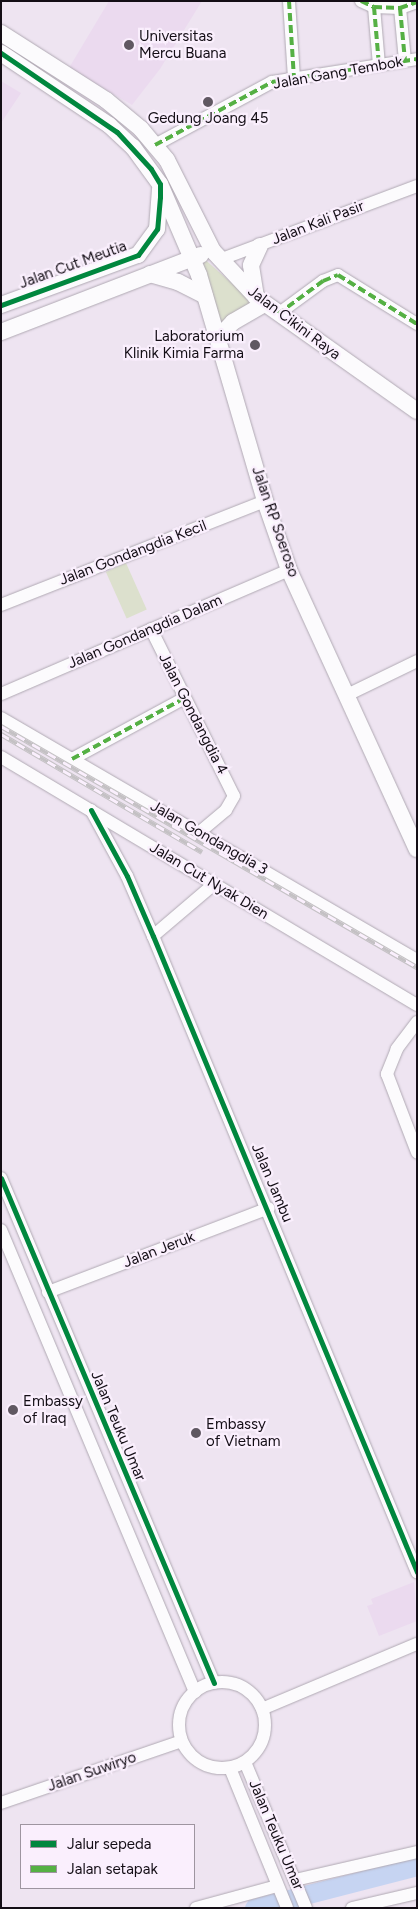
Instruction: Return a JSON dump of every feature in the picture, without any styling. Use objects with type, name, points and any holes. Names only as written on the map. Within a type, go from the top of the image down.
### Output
[{"type":"main road","name":"Jalan Cikini Raya","points":[[1,33],[106,100],[154,145],[167,160],[216,255],[260,300],[417,411]]},
{"type":"main road","name":"Jalan RP Soeroso","points":[[1,53],[113,129],[139,155],[160,184],[193,258],[265,501],[290,570],[417,849]]},
{"type":"main road","name":"Jalan Cut Meutia","points":[[1,305],[138,254],[157,229],[160,184]]},
{"type":"main road","points":[[218,338],[232,322],[260,300],[251,266],[260,246]]},
{"type":"main road","points":[[138,254],[146,264],[148,275]]},
{"type":"main road","points":[[1,332],[193,258],[216,255]]},
{"type":"main road","points":[[148,275],[178,282],[205,296]]},
{"type":"street","points":[[289,1],[294,78]]},
{"type":"street","points":[[361,1],[374,6],[400,8],[417,2]]},
{"type":"street","points":[[374,6],[379,65]]},
{"type":"street","points":[[400,8],[411,60]]},
{"type":"street","name":"Jalan Gang Tembok","points":[[154,145],[272,82],[411,60]]},
{"type":"street","name":"Jalan Kali Pasir","points":[[216,255],[260,246],[417,186]]},
{"type":"street","points":[[278,314],[323,281],[338,275],[417,324]]},
{"type":"street","name":"Jalan Gondangdia Kecil","points":[[1,605],[265,501]]},
{"type":"street","name":"Jalan Gondangdia Dalam","points":[[1,694],[151,628],[290,570]]},
{"type":"street","name":"Jalan Gondangdia 4","points":[[151,628],[183,698],[231,787],[234,801],[199,832]]},
{"type":"street","points":[[347,695],[417,661]]},
{"type":"street","points":[[72,759],[183,698]]},
{"type":"street","name":"Jalan Gondangdia 3","points":[[1,718],[417,960]]},
{"type":"street","name":"Jalan Cut Nyak Dien","points":[[1,757],[417,1005]]},
{"type":"street","name":"Jalan Jambu","points":[[91,810],[127,876],[154,936],[269,1208],[417,1572]]},
{"type":"street","points":[[154,936],[214,884]]},
{"type":"street","points":[[417,1022],[397,1049],[387,1074],[417,1152]]},
{"type":"street","name":"Jalan Teuku Umar","points":[[1,1178],[122,1471],[214,1683]]},
{"type":"street","name":"Jalan Jeruk","points":[[48,1292],[269,1208]]},
{"type":"street","points":[[1,1230],[104,1479],[196,1692]]},
{"type":"street","points":[[21,1277],[39,1270]]},
{"type":"street","points":[[104,1479],[122,1471]]},
{"type":"street","points":[[262,1709],[417,1644]]},
{"type":"street","points":[[214,1683],[242,1688],[262,1709],[264,1732],[254,1754],[245,1762],[230,1768],[201,1763],[190,1754],[182,1742],[180,1714],[196,1692],[214,1683]]},
{"type":"street","name":"Jalan Suwiryo","points":[[1,1803],[182,1742]]},
{"type":"street","name":"Jalan Teuku Umar","points":[[245,1762],[306,1908]]},
{"type":"street","name":"Jalan Teuku Umar","points":[[230,1768],[287,1908]]},
{"type":"street","points":[[297,1884],[417,1852]]},
{"type":"street","points":[[196,1908],[279,1890]]},
{"type":"street","points":[[352,1908],[417,1893]]},
{"type":"shaded area","name":"Universitas Mercu Buana","points":[[109,1],[202,1],[160,69],[132,105],[69,68]]},
{"type":"shaded area","points":[[1,81],[21,93],[1,123]]},
{"type":"shaded area","points":[[414,1582],[417,1621],[379,1636],[367,1606],[373,1604],[371,1599]]},
{"type":"green space","points":[[202,257],[257,305],[220,328],[209,292]]},
{"type":"green space","points":[[126,563],[147,610],[127,619],[106,572]]},
{"type":"waterway","points":[[254,1908],[417,1866]]},
{"type":"railway","points":[[1,726],[417,967]]},
{"type":"railway","points":[[1,734],[202,852]]},
{"type":"marked path","points":[[289,1],[294,78]]},
{"type":"marked path","points":[[361,1],[374,7],[400,8],[417,2]]},
{"type":"marked path","points":[[374,7],[379,65]]},
{"type":"marked path","points":[[400,8],[405,61]]},
{"type":"marked path","points":[[155,145],[272,82],[417,59]]},
{"type":"marked path","points":[[278,314],[323,281],[338,275],[417,324]]},
{"type":"marked path","points":[[72,759],[183,699]]},
{"type":"cycle path","points":[[1,53],[117,132],[151,169],[160,184],[157,229],[138,255],[1,305]]},
{"type":"cycle path","points":[[91,810],[127,876],[153,936],[417,1572]]},
{"type":"cycle path","points":[[1,1178],[214,1683]]},
{"type":"place","name":"Universitas Mercu Buana","points":[[129,45]]},
{"type":"place","name":"Gedung Joang 45","points":[[208,102]]},
{"type":"place","name":"Laboratorium Klinik Kimia Farma","points":[[255,345]]},
{"type":"place","name":"Embassy of Iraq","points":[[13,1410]]},
{"type":"place","name":"Embassy of Vietnam","points":[[196,1433]]}]
